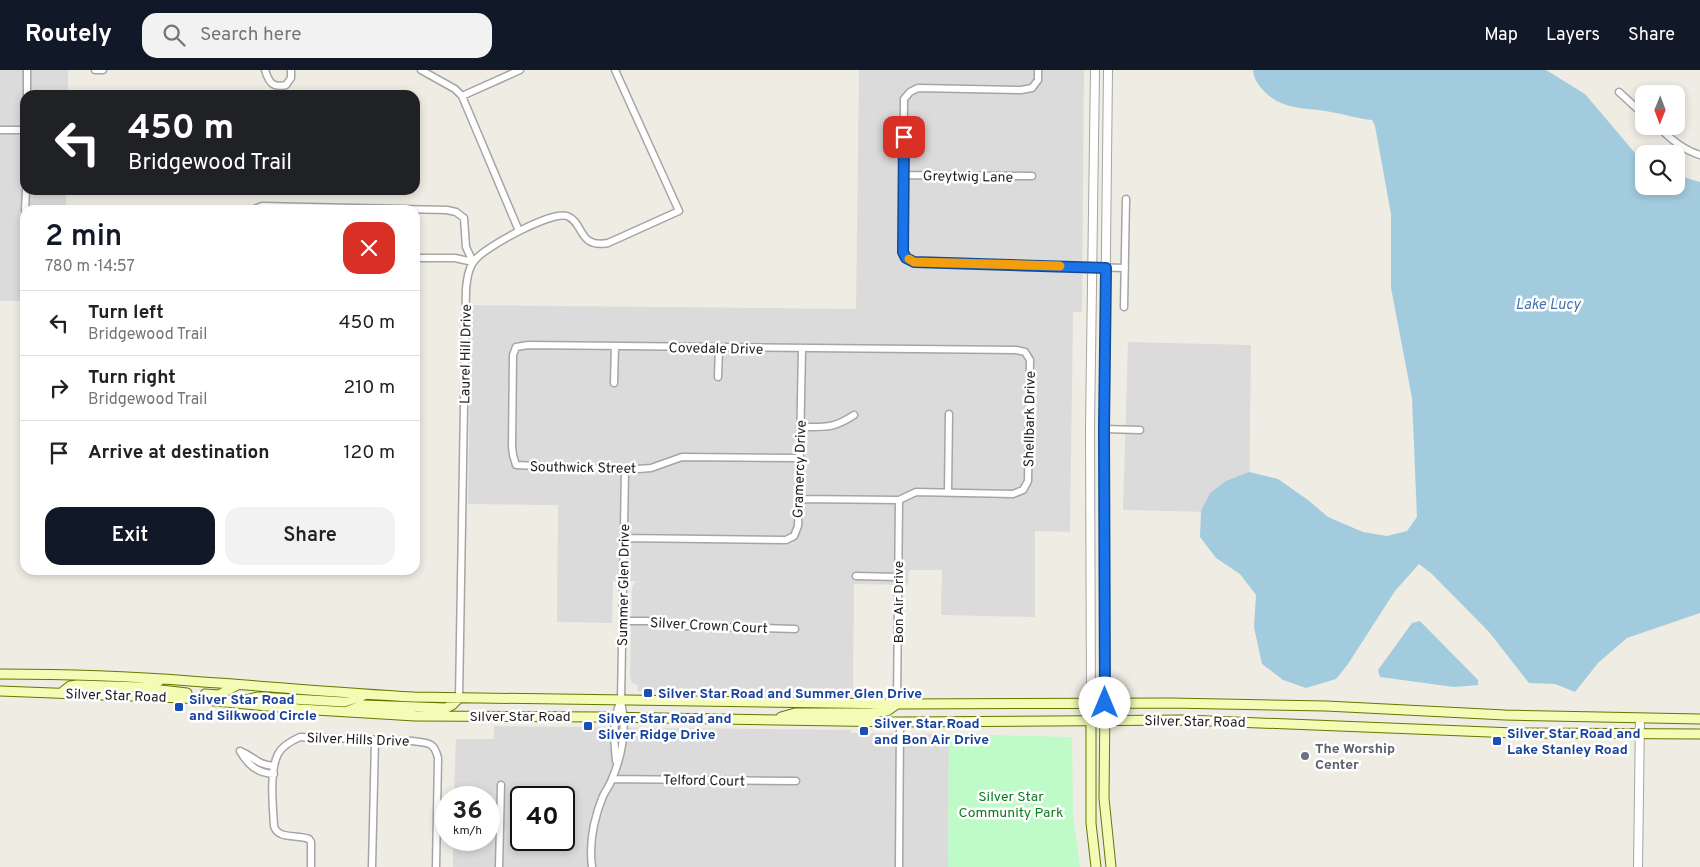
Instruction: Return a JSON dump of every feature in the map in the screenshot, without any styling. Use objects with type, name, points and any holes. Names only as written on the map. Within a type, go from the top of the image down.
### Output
[{"type":"main road","name":"Silver Star Road","points":[[0,674],[53,674],[367,695],[459,698],[897,704],[1105,703],[1326,706],[1505,715],[1700,719]]},
{"type":"main road","points":[[61,693],[70,686],[77,685],[141,687],[164,680]]},
{"type":"main road","points":[[138,696],[161,690],[219,695],[237,685]]},
{"type":"main road","name":"Silver Star Road","points":[[0,692],[138,696],[415,716],[625,717],[900,722],[1204,721],[1514,733],[1700,734]]},
{"type":"main road","points":[[236,703],[258,697],[344,702],[367,695]]},
{"type":"main road","points":[[346,712],[363,705],[446,708],[459,698]]},
{"type":"main road","points":[[1091,703],[1091,822],[1096,867]]},
{"type":"main road","points":[[1105,703],[1104,798],[1111,867]]},
{"type":"main road","points":[[774,720],[794,713],[872,713],[887,711],[897,704]]},
{"type":"street","points":[[27,70],[27,90]]},
{"type":"street","points":[[95,70],[104,70]]},
{"type":"street","points":[[265,70],[269,81],[274,86],[279,87],[286,84],[291,78],[291,70]]},
{"type":"street","points":[[421,70],[454,89],[462,96],[519,231]]},
{"type":"street","points":[[462,96],[520,70]]},
{"type":"street","points":[[473,262],[480,254],[519,231],[558,216],[566,216],[573,220],[582,235],[592,243],[601,244],[608,243],[679,211],[615,70]]},
{"type":"street","points":[[1038,70],[1038,80],[1032,88],[1021,90],[918,88],[910,92],[904,99],[903,252],[906,258],[914,262],[1125,268]]},
{"type":"street","points":[[1091,703],[1090,428],[1095,70]]},
{"type":"street","points":[[1105,703],[1104,428],[1108,70]]},
{"type":"street","points":[[1619,92],[1635,106]]},
{"type":"street","points":[[0,130],[20,130]]},
{"type":"street","points":[[1667,135],[1689,152],[1700,155]]},
{"type":"street","name":"Greytwig Lane","points":[[904,175],[1032,176]]},
{"type":"street","points":[[1124,307],[1126,199]]},
{"type":"street","points":[[420,209],[447,210],[456,212],[464,218],[466,247],[473,262]]},
{"type":"street","points":[[420,258],[455,258],[473,262]]},
{"type":"street","name":"Laurel Hill Drive","points":[[459,698],[466,289],[468,275],[473,262]]},
{"type":"street","name":"Covedale Drive","points":[[516,465],[512,446],[513,355],[516,347],[528,345],[1016,350],[1025,352],[1030,360]]},
{"type":"street","points":[[614,383],[615,346]]},
{"type":"street","points":[[718,377],[719,348]]},
{"type":"street","name":"Gramercy Drive","points":[[623,538],[786,540],[794,536],[798,526],[802,349]]},
{"type":"street","name":"Shellbark Drive","points":[[799,499],[899,500],[916,492],[1013,494],[1023,490],[1028,481],[1030,360]]},
{"type":"street","points":[[948,492],[949,414]]},
{"type":"street","points":[[800,427],[841,424],[854,415]]},
{"type":"street","points":[[1104,428],[1140,430]]},
{"type":"street","name":"Southwick Street","points":[[516,465],[625,470],[651,468],[682,457],[799,458]]},
{"type":"street","name":"Summer Glen Drive","points":[[620,701],[625,470]]},
{"type":"street","name":"Bon Air Drive","points":[[897,704],[899,500]]},
{"type":"street","points":[[856,576],[898,577]]},
{"type":"street","name":"Silver Crown Court","points":[[623,621],[647,621],[684,626],[795,628]]},
{"type":"street","points":[[617,765],[614,738],[615,717],[620,701]]},
{"type":"street","points":[[592,867],[591,854],[594,825],[603,797],[617,765],[624,737],[625,717],[620,701]]},
{"type":"street","points":[[1638,867],[1640,718]]},
{"type":"street","points":[[899,867],[900,722]]},
{"type":"street","name":"Silver Hills Drive","points":[[311,867],[311,842],[309,839],[299,836],[279,835],[276,831],[273,803],[274,766],[278,753],[290,741],[300,737],[430,743],[435,747],[438,758],[436,867]]},
{"type":"street","points":[[372,867],[375,740]]},
{"type":"street","points":[[274,766],[262,765],[248,754],[240,751],[254,769],[274,774]]},
{"type":"street","name":"Telford Court","points":[[612,779],[796,782]]},
{"type":"street","points":[[499,867],[501,785]]},
{"type":"shaded area","points":[[0,70],[68,70],[68,90],[20,90],[20,195],[66,195],[66,205],[20,205],[20,301],[0,301]]},
{"type":"shaded area","points":[[859,70],[1084,70],[1082,312],[1073,312],[1070,532],[1035,531],[1035,617],[941,615],[942,570],[909,570],[908,585],[854,584],[853,693],[638,691],[638,685],[632,683],[630,677],[632,588],[636,581],[613,581],[612,623],[557,622],[558,505],[468,504],[471,305],[856,309]]},
{"type":"shaded area","points":[[1128,342],[1251,345],[1249,513],[1123,510]]},
{"type":"shaded area","points":[[494,726],[851,730],[851,733],[949,734],[948,867],[453,867],[453,851],[500,851],[500,786],[454,786],[456,739],[494,739]]},
{"type":"green space","name":"Silver Star Community Park","points":[[949,734],[1072,737],[1073,816],[1080,867],[948,867]]},
{"type":"water","name":"Lake Lucy","points":[[1253,70],[1546,70],[1585,94],[1635,153],[1635,195],[1685,195],[1685,178],[1700,182],[1700,613],[1627,638],[1598,663],[1575,692],[1555,684],[1529,683],[1489,632],[1432,574],[1419,564],[1395,591],[1348,664],[1336,679],[1306,688],[1283,680],[1262,664],[1254,627],[1256,595],[1240,574],[1216,558],[1200,537],[1201,511],[1210,493],[1226,481],[1249,472],[1278,479],[1328,517],[1363,532],[1387,536],[1407,531],[1417,517],[1412,398],[1391,288],[1391,214],[1375,126],[1372,120],[1294,107],[1278,102],[1263,90],[1255,78]]},
{"type":"water","points":[[1420,621],[1478,680],[1478,685],[1454,687],[1380,677],[1378,670],[1412,623]]},
{"type":"slow traffic","points":[[909,259],[914,262],[1060,266]]},
{"type":"place","name":"Silver Star Road and Summer Glen Drive","points":[[648,693]]},
{"type":"place","name":"Silver Star Road and Silkwood Circle","points":[[179,707]]},
{"type":"place","name":"Silver Star Road and Silver Ridge Drive","points":[[588,726]]},
{"type":"place","name":"Silver Star Road and Bon Air Drive","points":[[864,731]]},
{"type":"place","name":"Silver Star Road and Lake Stanley Road","points":[[1497,741]]},
{"type":"place","name":"The Worship Center","points":[[1305,756]]},
{"type":"route","points":[[904,137],[903,252],[906,258],[914,262],[1106,268],[1104,428],[1105,703]]}]
